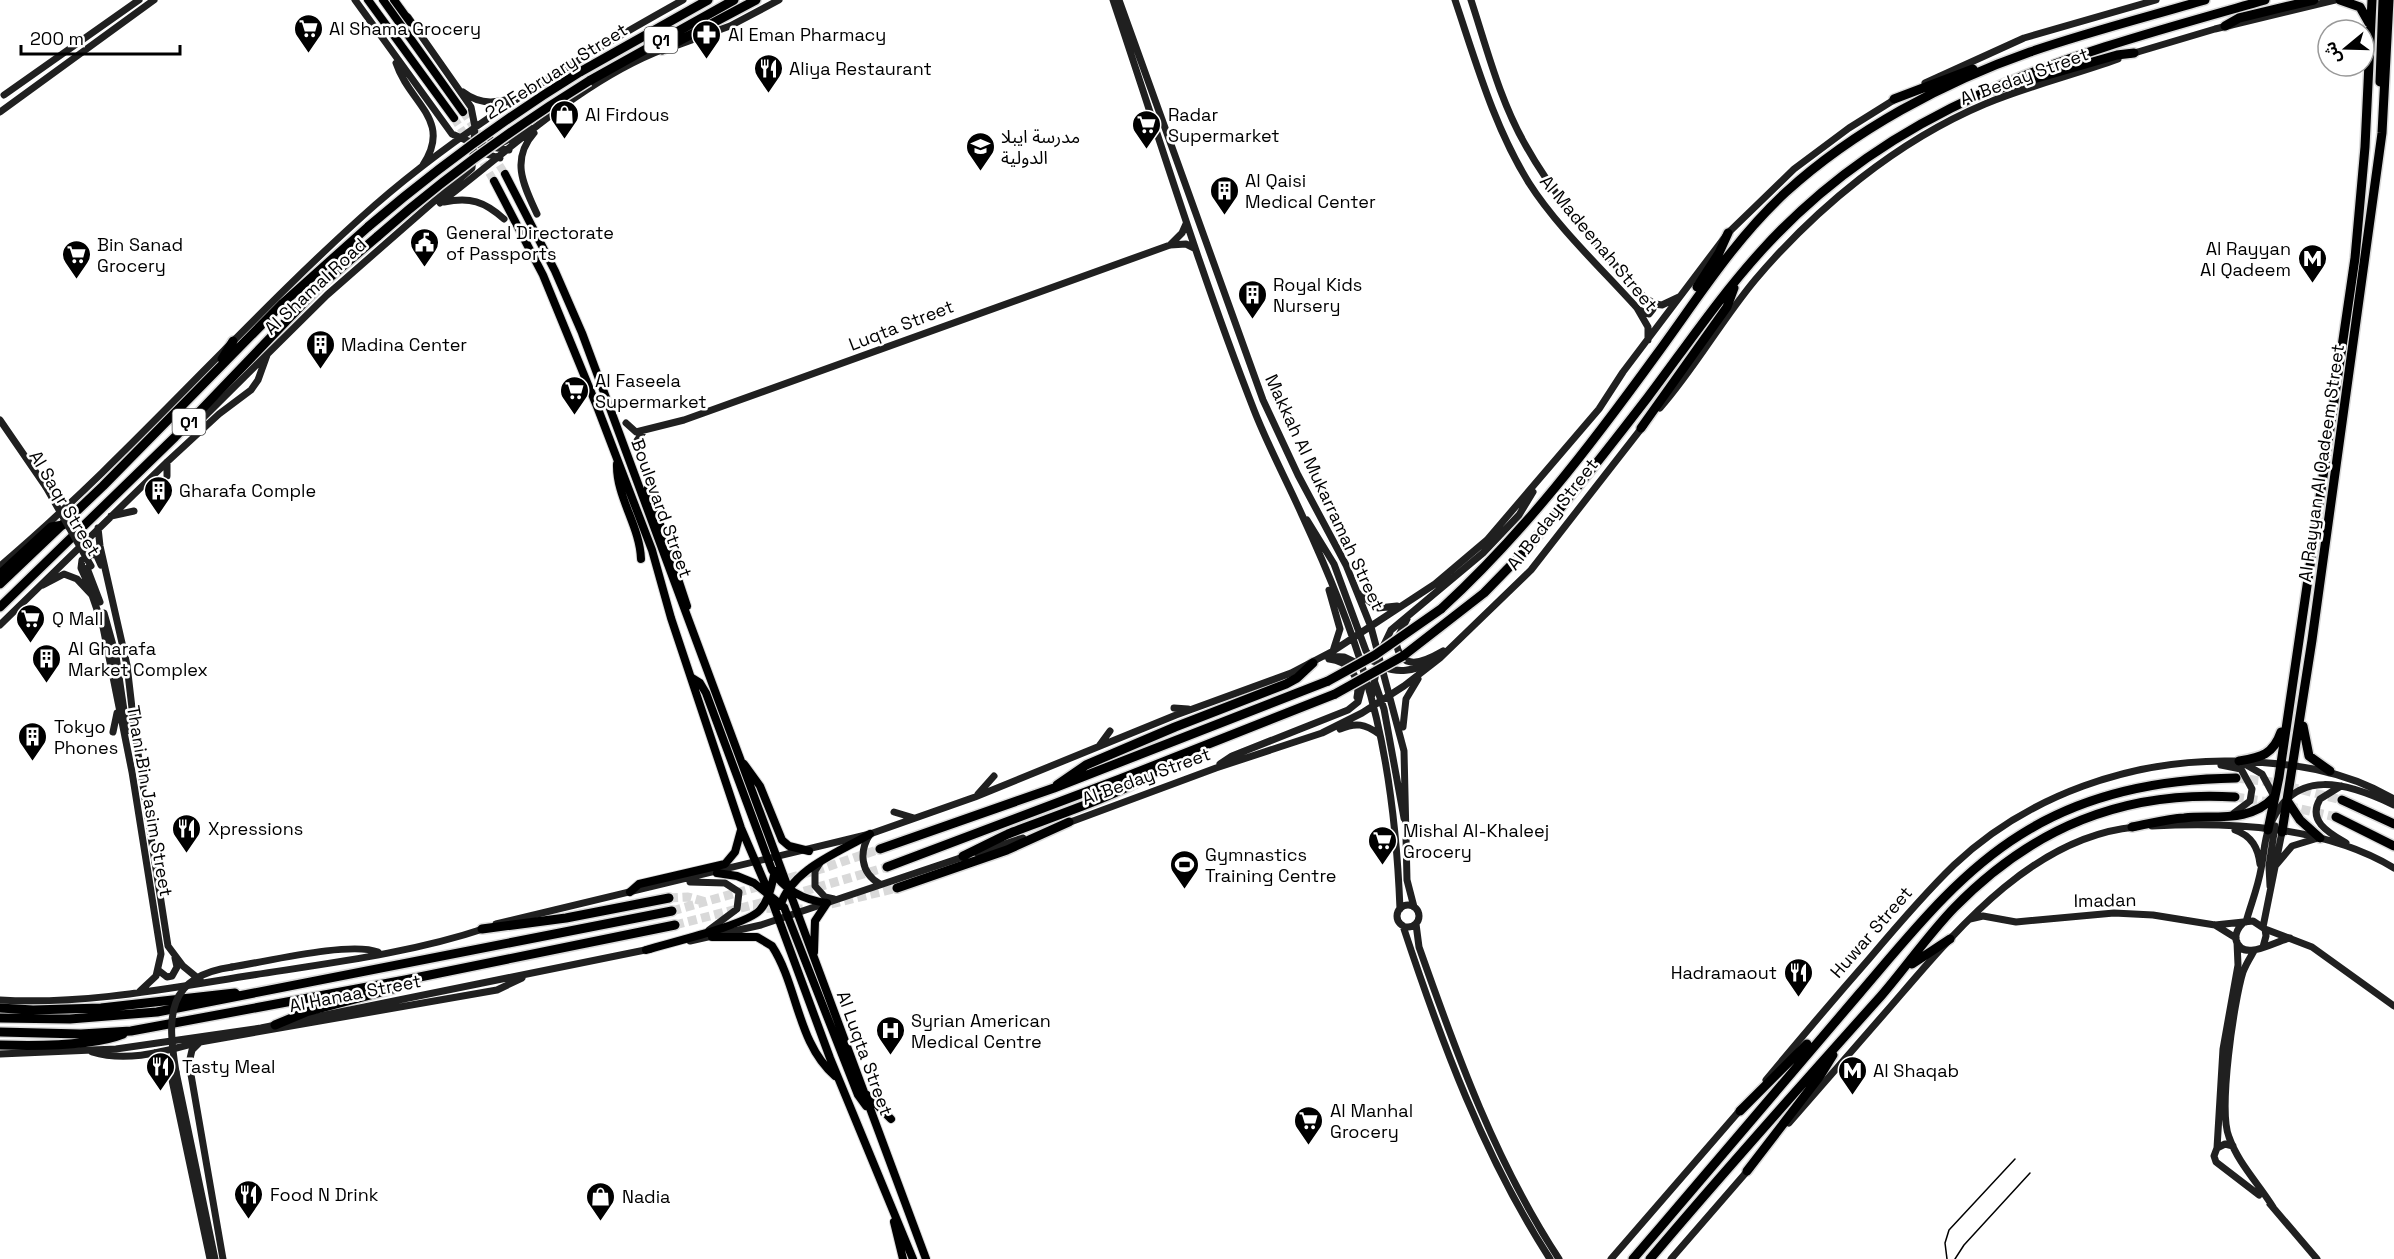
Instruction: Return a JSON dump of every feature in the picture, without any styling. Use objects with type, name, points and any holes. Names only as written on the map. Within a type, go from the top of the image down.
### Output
[{"type":"highway","name":"22 February Street","points":[[369,226],[459,153],[528,104],[708,0]]},
{"type":"highway","name":"22 February Street","points":[[378,236],[465,163],[528,119],[589,81],[734,0]]},
{"type":"highway","points":[[662,50],[756,0]]},
{"type":"highway","name":"Al Beday Street","points":[[880,849],[1054,788],[1328,681],[1375,655],[1441,609],[1494,558],[1547,500],[1714,273],[1766,212],[1804,177],[1857,138],[1979,72],[2089,33],[2205,0]]},
{"type":"highway","name":"Al Beday Street","points":[[886,867],[1167,761],[1335,694],[1387,666],[1449,622],[1502,576],[1544,529],[1734,284],[1785,227],[1836,182],[1902,134],[1986,90],[2062,60],[2265,0]]},
{"type":"highway","points":[[2225,26],[2239,18],[2314,0]]},
{"type":"highway","points":[[2340,0],[2360,7],[2367,18]]},
{"type":"highway","name":"Al Rayyan Al Qadeem Street","points":[[2371,18],[2372,0]]},
{"type":"highway","points":[[2382,133],[2380,57],[2383,0]]},
{"type":"highway","name":"Al Rayyan Al Qadeem Street","points":[[2275,831],[2287,801],[2294,764],[2382,133],[2389,0]]},
{"type":"highway","points":[[2388,26],[2394,5]]},
{"type":"highway","points":[[1894,99],[2024,48],[2052,39],[2089,33]]},
{"type":"highway","points":[[1986,90],[2001,89],[2117,55],[2134,53]]},
{"type":"highway","name":"Al Rayyan Al Qadeem Street","points":[[2275,831],[2274,796],[2280,782],[2355,258],[2365,147],[2368,78]]},
{"type":"highway","name":"Al Shamal Road","points":[[0,584],[63,525],[283,303],[369,226]]},
{"type":"highway","points":[[1692,304],[1695,290],[1719,254],[1728,233]]},
{"type":"highway","name":"Al Shamal Road","points":[[0,607],[175,436],[321,285],[378,236]]},
{"type":"highway","points":[[1641,428],[1726,307],[1734,284]]},
{"type":"highway","points":[[168,420],[176,408],[222,358],[233,341]]},
{"type":"highway","points":[[0,574],[51,527],[63,525]]},
{"type":"highway","points":[[1054,788],[1086,765],[1175,727],[1286,684],[1297,678],[1313,663]]},
{"type":"highway","points":[[2239,762],[2258,758],[2273,750],[2289,707]]},
{"type":"highway","points":[[2302,709],[2306,752],[2312,760],[2330,771]]},
{"type":"highway","points":[[963,856],[1008,834],[1131,785],[1157,772],[1167,761]]},
{"type":"highway","points":[[2294,764],[2280,782],[2287,801],[2305,826],[2320,838]]},
{"type":"highway","name":"Huwar Street","points":[[1633,1259],[1834,1022],[1943,898],[1988,857],[2020,834],[2077,806],[2114,793],[2193,778],[2235,778]]},
{"type":"highway","points":[[1650,1259],[1745,1146],[1846,1034],[1953,909],[1988,877],[2026,848],[2051,833],[2116,807],[2155,799],[2194,795],[2235,797]]},
{"type":"highway","points":[[2132,827],[2182,818],[2226,817],[2253,811],[2274,796]]},
{"type":"highway","points":[[2342,800],[2394,824]]},
{"type":"highway","points":[[2336,817],[2394,846]]},
{"type":"highway","points":[[897,888],[1007,850],[1069,822]]},
{"type":"highway","points":[[482,929],[566,918],[669,898]]},
{"type":"highway","name":"Al Hanaa Street","points":[[0,1018],[40,1020],[112,1017],[156,1012],[672,911]]},
{"type":"highway","name":"Al Hanaa Street","points":[[0,1032],[81,1034],[131,1031],[405,980],[675,925]]},
{"type":"highway","points":[[1900,972],[1950,939]]},
{"type":"highway","points":[[275,1025],[306,1012],[393,989],[405,980]]},
{"type":"highway","points":[[0,1008],[67,1010],[219,993],[242,995]]},
{"type":"highway","points":[[1740,1111],[1811,1040],[1834,1022]]},
{"type":"highway","points":[[0,1045],[38,1045],[110,1039],[131,1031]]},
{"type":"highway","points":[[1747,1171],[1820,1076],[1846,1034]]},
{"type":"main road","points":[[9,105],[2,95],[139,0]]},
{"type":"main road","points":[[0,112],[154,0]]},
{"type":"main road","points":[[355,0],[444,126],[460,139]]},
{"type":"main road","points":[[368,0],[454,118]]},
{"type":"main road","points":[[383,0],[463,112]]},
{"type":"main road","points":[[396,0],[471,107],[476,127],[474,164],[466,175]]},
{"type":"main road","name":"22 February Street","points":[[483,170],[484,149],[490,118],[584,57],[683,0]]},
{"type":"main road","name":"22 February Street","points":[[484,149],[508,150],[540,123],[607,79],[662,50],[729,26],[779,0]]},
{"type":"main road","name":"Makkah Al Mukarramah Street","points":[[1113,0],[1194,248],[1254,410],[1274,460],[1301,512],[1363,669],[1379,734],[1393,818],[1400,909]]},
{"type":"main road","name":"Makkah Al Mukarramah Street","points":[[1119,0],[1248,359],[1284,447],[1339,550],[1372,630],[1404,751],[1407,795],[1405,824],[1407,880],[1414,907]]},
{"type":"main road","name":"Al Madeenah Street","points":[[1455,0],[1501,131],[1519,167],[1548,207],[1637,308],[1648,327],[1648,340]]},
{"type":"main road","name":"Al Madeenah Street","points":[[1471,0],[1508,108],[1526,146],[1568,209],[1651,302],[1662,305],[1682,295]]},
{"type":"main road","name":"Al Beday Street","points":[[671,883],[809,851],[870,834],[975,796],[1191,709],[1313,663],[1360,634],[1372,630],[1487,540],[1599,409],[1728,233],[1794,169],[1849,128],[1894,99],[1953,69],[2024,38],[2156,0]]},
{"type":"main road","name":"Al Beday Street","points":[[711,933],[778,920],[1069,822],[1335,727],[1423,672],[1531,570],[1641,428],[1683,381],[1756,279],[1792,240],[1857,182],[1906,148],[1968,112],[2134,53],[2225,26],[2335,0]]},
{"type":"main road","points":[[394,55],[400,74],[430,119],[434,129],[431,150],[420,170]]},
{"type":"main road","points":[[454,84],[474,99],[487,103],[507,100],[532,91]]},
{"type":"main road","points":[[522,99],[490,128],[488,136],[490,141],[501,145],[540,123]]},
{"type":"main road","points":[[537,214],[522,179],[520,157],[530,137],[551,117]]},
{"type":"main road","name":"Al Shamal Road","points":[[0,566],[142,433],[233,341],[353,226],[420,170],[490,118]]},
{"type":"main road","name":"22 February Street","points":[[460,139],[475,147]]},
{"type":"main road","points":[[448,149],[475,147],[500,158]]},
{"type":"main road","points":[[448,149],[461,157],[466,175]]},
{"type":"main road","points":[[440,202],[508,150]]},
{"type":"main road","name":"Boulevard Street","points":[[505,174],[545,250],[582,333],[777,858]]},
{"type":"main road","name":"Al Shamal Road","points":[[0,625],[43,585],[108,517],[219,414],[253,388],[268,353],[327,295],[427,206],[466,175]]},
{"type":"main road","name":"Boulevard Street","points":[[494,181],[525,235],[563,318],[618,459],[652,550],[741,828],[756,863]]},
{"type":"main road","points":[[427,206],[463,198],[478,201],[504,219]]},
{"type":"main road","points":[[1170,245],[1182,233],[1186,224]]},
{"type":"main road","name":"Luqta Street","points":[[643,432],[702,414],[1170,245],[1186,244],[1194,248]]},
{"type":"main road","points":[[1637,308],[1649,314],[1653,309],[1651,302]]},
{"type":"main road","points":[[175,436],[191,427],[268,353]]},
{"type":"main road","points":[[1248,359],[1258,365]]},
{"type":"main road","points":[[191,427],[203,424],[219,414]]},
{"type":"main road","name":"Al Saqr Street","points":[[0,420],[44,489],[89,567],[111,622],[135,730]]},
{"type":"main road","points":[[626,423],[630,429],[643,432],[636,442],[636,449]]},
{"type":"main road","name":"Al Saqr Street","points":[[0,428],[44,489]]},
{"type":"main road","points":[[618,459],[618,480],[639,545],[640,559]]},
{"type":"main road","points":[[167,462],[167,476]]},
{"type":"main road","points":[[1379,655],[1391,630],[1483,553],[1519,515],[1538,482]]},
{"type":"main road","points":[[648,488],[684,592],[692,631]]},
{"type":"main road","points":[[108,517],[134,511]]},
{"type":"main road","points":[[1301,512],[1314,528],[1334,564],[1369,656],[1380,666],[1411,670],[1440,658]]},
{"type":"main road","name":"Thani Bin Jasim Street","points":[[98,528],[127,665],[167,940],[175,957]]},
{"type":"main road","points":[[92,595],[81,564],[85,556],[93,554],[99,558],[111,596]]},
{"type":"main road","name":"Al Saqr Street","points":[[89,567],[116,656],[132,772]]},
{"type":"main road","points":[[1324,567],[1324,576],[1340,629],[1333,651]]},
{"type":"main road","name":"Thani Bin Jasim Street","points":[[43,585],[58,576],[70,574],[92,595],[106,637],[132,772],[135,811],[150,882],[161,954],[158,970]]},
{"type":"main road","points":[[1357,592],[1378,608],[1393,608],[1413,599]]},
{"type":"main road","points":[[1410,615],[1396,641],[1401,656],[1407,661],[1422,662],[1453,646]]},
{"type":"main road","points":[[1216,768],[1232,756],[1335,716],[1354,705],[1361,696],[1363,669],[1369,656],[1372,630]]},
{"type":"main road","points":[[1324,656],[1344,657],[1363,669],[1374,680],[1381,700],[1405,824]]},
{"type":"main road","points":[[1313,663],[1334,659],[1347,666],[1358,684],[1354,705]]},
{"type":"main road","points":[[1372,703],[1374,680],[1380,666]]},
{"type":"main road","points":[[1404,751],[1402,726],[1406,699],[1423,672]]},
{"type":"main road","points":[[692,678],[700,683],[706,693],[774,874],[788,889],[809,899],[827,903],[815,922],[814,960]]},
{"type":"main road","points":[[113,732],[118,707]]},
{"type":"main road","points":[[1174,708],[1191,709]]},
{"type":"main road","points":[[1292,744],[1305,742],[1354,724],[1364,725],[1379,734]]},
{"type":"main road","points":[[1099,746],[1110,731]]},
{"type":"main road","points":[[740,761],[757,780],[782,840],[789,846],[809,851]]},
{"type":"main road","points":[[2239,762],[2262,774],[2274,796],[2277,811],[2269,866],[2270,886]]},
{"type":"main road","points":[[2191,763],[2226,765],[2241,769],[2248,778],[2252,789],[2250,801],[2238,812],[2226,817]]},
{"type":"main road","name":"Huwar Street","points":[[1611,1259],[1925,896],[1979,844],[2027,811],[2090,784],[2148,768],[2191,763],[2294,764],[2355,779],[2394,799]]},
{"type":"main road","points":[[975,796],[994,776]]},
{"type":"main road","points":[[2277,811],[2287,801],[2319,784],[2343,785],[2394,805]]},
{"type":"main road","points":[[2343,785],[2330,790],[2320,799],[2316,814],[2322,828],[2394,868]]},
{"type":"main road","points":[[894,812],[914,818]]},
{"type":"main road","points":[[1671,1259],[1950,939],[1990,900],[2021,875],[2071,845],[2105,832],[2132,827],[2182,825],[2275,831],[2320,838],[2351,846]]},
{"type":"main road","points":[[2227,827],[2244,833],[2252,840],[2256,847],[2261,871]]},
{"type":"main road","points":[[630,892],[639,884],[725,864],[735,852],[741,828]]},
{"type":"main road","name":"Al Rayyan Al Qadeem Street","points":[[2264,928],[2274,870],[2275,831]]},
{"type":"main road","name":"Al Rayyan Al Qadeem Street","points":[[2245,923],[2275,831]]},
{"type":"main road","points":[[778,920],[781,903],[788,889],[805,872],[870,834]]},
{"type":"main road","points":[[870,834],[862,853],[869,876],[880,884]]},
{"type":"main road","points":[[2274,870],[2292,846],[2320,838]]},
{"type":"main road","points":[[646,950],[711,933],[758,913],[768,893],[777,858]]},
{"type":"main road","name":"Al Luqta Street","points":[[777,858],[788,889],[793,915],[814,960],[926,1259]]},
{"type":"main road","points":[[824,860],[815,871],[815,886],[825,897],[839,899]]},
{"type":"main road","name":"Al Luqta Street","points":[[756,863],[839,1079],[913,1259]]},
{"type":"main road","points":[[140,872],[150,882]]},
{"type":"main road","points":[[717,873],[746,879],[768,893],[793,915],[858,1095],[872,1114]]},
{"type":"main road","points":[[671,883],[711,881],[725,883],[735,888],[740,898],[737,909],[711,933]]},
{"type":"main road","name":"Al Hanaa Street","points":[[0,1000],[35,1001],[135,993],[380,953],[671,883]]},
{"type":"main road","points":[[1990,900],[1996,918]]},
{"type":"main road","points":[[1550,1259],[1519,1207],[1471,1110],[1403,926],[1397,918],[1400,909],[1406,905],[1414,907],[1419,914],[1416,924],[1419,947],[1474,1096],[1509,1170],[1559,1259]]},
{"type":"main road","name":"Imadan","points":[[1968,920],[1983,916],[2016,922],[2114,913],[2153,915],[2215,925],[2245,923]]},
{"type":"main road","points":[[2273,1206],[2216,1162],[2214,1156],[2217,1148],[2223,1049],[2238,965],[2238,928],[2245,923],[2256,922],[2264,928],[2293,938],[2327,956],[2394,1006]]},
{"type":"main road","points":[[1403,926],[1416,924]]},
{"type":"main road","name":"Imadan","points":[[2215,925],[2237,940]]},
{"type":"main road","points":[[2263,946],[2266,936],[2264,928]]},
{"type":"main road","points":[[711,933],[757,937],[772,946],[811,1043],[820,1059],[839,1079]]},
{"type":"main road","points":[[2293,938],[2263,946],[2254,951],[2244,969],[2230,1050],[2226,1121],[2233,1146],[2247,1172],[2317,1259]]},
{"type":"main road","points":[[2237,940],[2243,949],[2254,951]]},
{"type":"main road","points":[[215,1259],[176,1072],[170,1030],[177,999],[198,977],[232,967],[338,950],[365,949],[380,953]]},
{"type":"main road","name":"Al Hanaa Street","points":[[0,1054],[125,1048],[275,1025],[646,950]]},
{"type":"main road","points":[[135,993],[149,986],[158,970],[167,977],[172,976],[177,967],[175,957]]},
{"type":"main road","points":[[175,957],[204,982]]},
{"type":"main road","points":[[87,1050],[114,1056],[155,1053],[200,1042],[497,990],[526,975]]},
{"type":"main road","points":[[200,1042],[192,1050],[189,1063],[223,1259]]},
{"type":"main road","points":[[155,1053],[163,1057],[169,1066],[210,1259]]},
{"type":"main road","points":[[169,1066],[172,1058],[176,1056],[189,1063]]},
{"type":"main road","points":[[864,1093],[891,1119]]},
{"type":"main road","points":[[2217,1148],[2224,1144],[2233,1146]]},
{"type":"main road","points":[[2226,1168],[2236,1163],[2238,1156]]},
{"type":"main road","points":[[890,1206],[903,1259]]},
{"type":"tunnel","points":[[463,112],[485,143]]},
{"type":"tunnel","points":[[454,118],[468,140]]},
{"type":"tunnel","points":[[477,152],[494,181]]},
{"type":"tunnel","points":[[493,155],[505,174]]},
{"type":"tunnel","points":[[2236,778],[2271,782],[2342,800]]},
{"type":"tunnel","points":[[2235,797],[2336,817]]},
{"type":"tunnel","points":[[672,911],[821,869],[880,849]]},
{"type":"tunnel","points":[[791,895],[887,867]]},
{"type":"tunnel","points":[[831,904],[897,888]]},
{"type":"tunnel","points":[[669,898],[688,897],[706,902]]},
{"type":"tunnel","points":[[675,925],[772,900]]},
{"type":"tunnel","points":[[753,908],[803,909]]},
{"type":"tram line","points":[[1947,1259],[1945,1243],[1949,1230],[2015,1159]]},
{"type":"tram line","points":[[1955,1259],[1964,1245],[2030,1173]]},
{"type":"place","name":"Al Shama Grocery","points":[[308,54]]},
{"type":"place","name":"Al Eman Pharmacy","points":[[707,60]]},
{"type":"place","name":"Aliya Restaurant","points":[[768,94]]},
{"type":"place","name":"Al Firdous","points":[[564,140]]},
{"type":"place","name":"Radar Supermarket","points":[[1147,150]]},
{"type":"place","name":"مدرسة ايبلا الدولية","points":[[980,172]]},
{"type":"place","name":"Al Qaisi Medical Center","points":[[1224,216]]},
{"type":"place","name":"General Directorate of Passports","points":[[425,268]]},
{"type":"place","name":"Bin Sanad Grocery","points":[[76,280]]},
{"type":"place","name":"Al Rayyan Al Qadeem","points":[[2312,284]]},
{"type":"place","name":"Royal Kids Nursery","points":[[1252,320]]},
{"type":"place","name":"Madina Center","points":[[320,370]]},
{"type":"place","name":"Al Faseela Supermarket","points":[[574,416]]},
{"type":"place","name":"Gharafa Comple","points":[[158,516]]},
{"type":"place","name":"Q Mall","points":[[31,644]]},
{"type":"place","name":"Al Gharafa Market Complex","points":[[47,684]]},
{"type":"place","name":"Tokyo Phones","points":[[33,762]]},
{"type":"place","name":"Xpressions","points":[[187,854]]},
{"type":"place","name":"Mishal Al-Khaleej Grocery","points":[[1382,866]]},
{"type":"place","name":"Gymnastics Training Centre","points":[[1184,890]]},
{"type":"place","name":"Hadramaout","points":[[1798,998]]},
{"type":"place","name":"Syrian American Medical Centre","points":[[890,1056]]},
{"type":"place","name":"Tasty Meal","points":[[161,1092]]},
{"type":"place","name":"Al Shaqab","points":[[1852,1096]]},
{"type":"place","name":"Al Manhal Grocery","points":[[1309,1146]]},
{"type":"place","name":"Food N Drink","points":[[249,1220]]},
{"type":"place","name":"Nadia","points":[[601,1222]]}]
